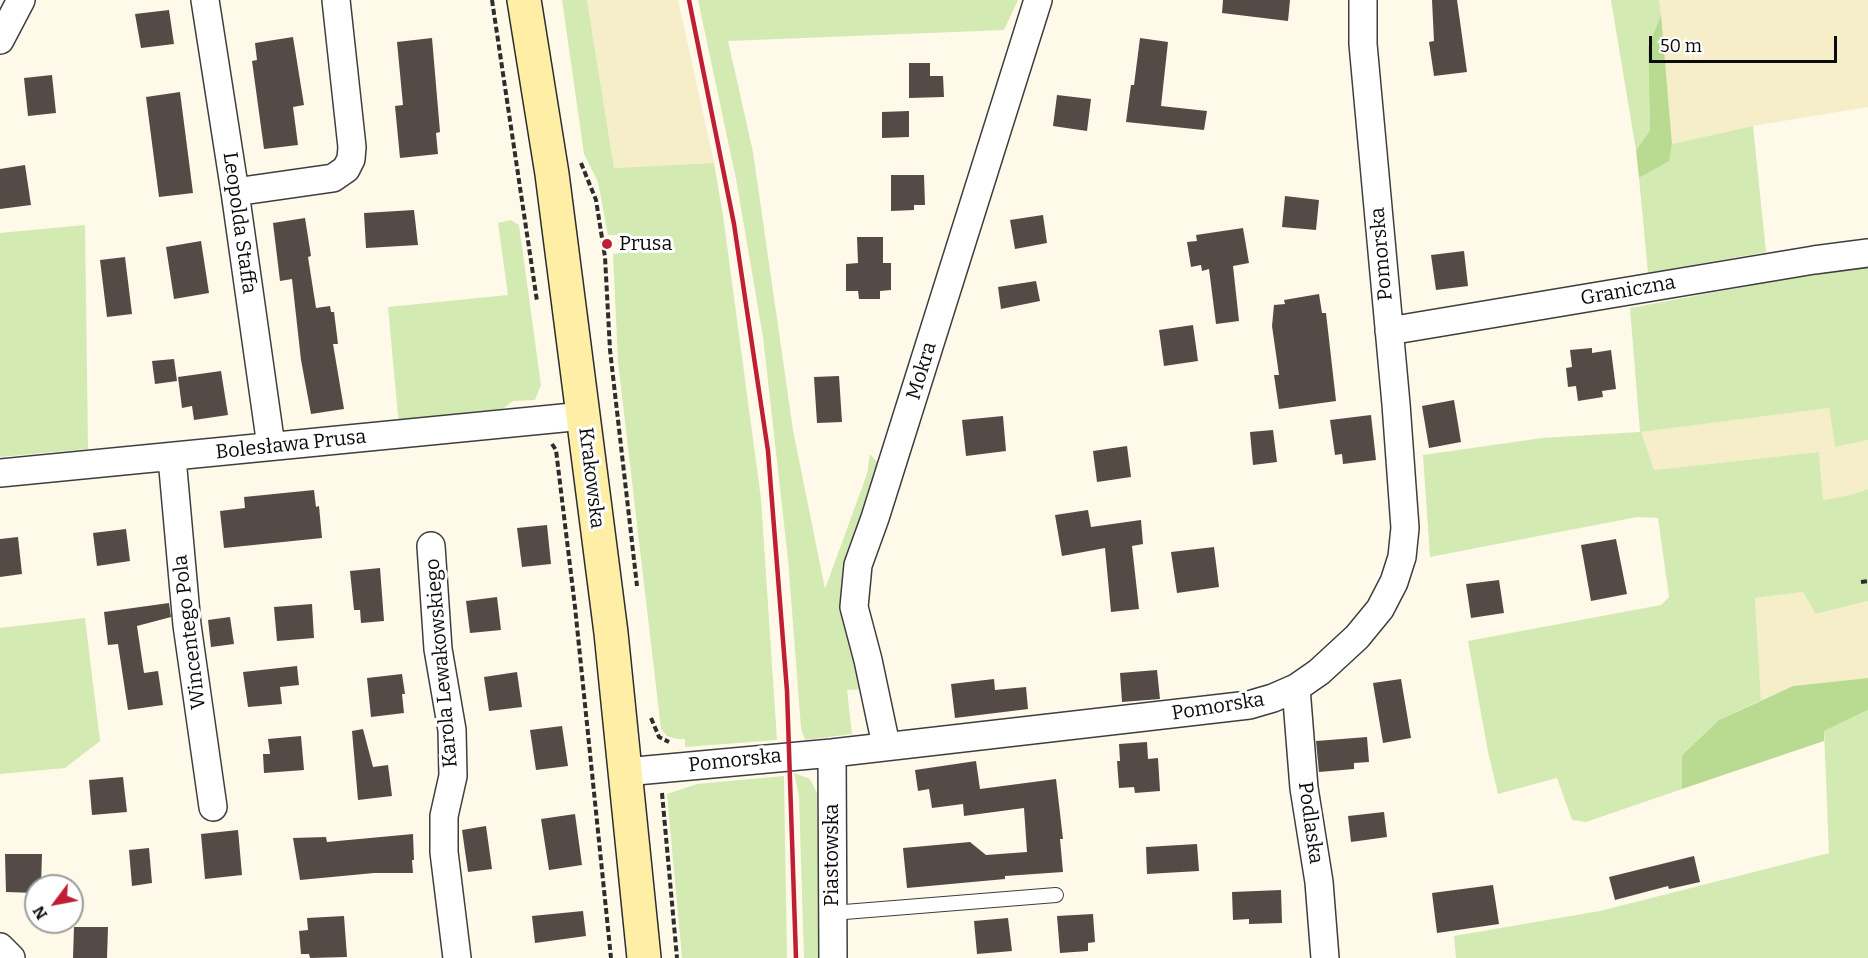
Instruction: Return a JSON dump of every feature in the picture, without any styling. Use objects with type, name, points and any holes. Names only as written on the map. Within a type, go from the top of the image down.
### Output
[{"type":"main road","name":"Krakowska","points":[[524,0],[552,174],[610,622],[644,958]]},
{"type":"street","points":[[0,40],[21,0]]},
{"type":"street","name":"Leopolda Staffa","points":[[205,0],[271,446]]},
{"type":"street","points":[[235,192],[333,178],[346,169],[351,159],[352,147],[336,0]]},
{"type":"street","name":"Mokra","points":[[886,745],[868,660],[854,608],[858,565],[883,496],[1038,0]]},
{"type":"street","name":"Pomorska","points":[[625,772],[832,753],[1250,705],[1296,688],[1341,654],[1358,637],[1380,609],[1394,582],[1402,557],[1405,528],[1363,44],[1363,0]]},
{"type":"street","name":"Graniczna","points":[[1389,331],[1868,253]]},
{"type":"street","name":"Bolesława Prusa","points":[[0,473],[583,416]]},
{"type":"street","name":"Wincentego Pola","points":[[171,458],[187,625],[213,807]]},
{"type":"street","name":"Karola Lewakowskiego","points":[[431,546],[438,649],[452,730],[453,776],[444,816],[444,852],[457,958]]},
{"type":"street","name":"Podlaska","points":[[1296,688],[1304,788],[1319,882],[1325,958]]},
{"type":"street","name":"Piastowska","points":[[832,753],[833,958]]},
{"type":"street","points":[[0,947],[11,958]]},
{"type":"lane","points":[[832,913],[1056,896]]},
{"type":"path","points":[[492,0],[538,310]]},
{"type":"path","points":[[579,158],[596,200],[605,257],[610,350],[638,595]]},
{"type":"path","points":[[546,438],[556,450],[575,607],[611,958]]},
{"type":"path","points":[[1861,582],[1868,581]]},
{"type":"path","points":[[650,711],[652,723],[659,737],[671,743],[676,742]]},
{"type":"path","points":[[668,787],[660,794],[677,958]]},
{"type":"shaded area","points":[[587,0],[678,0],[714,163],[614,168]]},
{"type":"shaded area","points":[[1659,0],[1868,0],[1868,107],[1753,126],[1672,144]]},
{"type":"shaded area","points":[[1829,408],[1835,447],[1868,440],[1868,489],[1823,500],[1819,452],[1654,470],[1640,432]]},
{"type":"shaded area","points":[[1803,592],[1817,614],[1868,601],[1868,678],[1793,686],[1761,700],[1755,598]]},
{"type":"green space","points":[[562,0],[587,0],[614,168],[714,163],[761,499],[777,740],[685,747],[685,739],[667,736],[661,729],[618,362],[613,254],[620,253],[617,235],[608,235],[598,182],[584,154]]},
{"type":"green space","points":[[698,0],[1018,0],[1004,30],[728,41],[753,152],[793,430],[825,589],[867,474],[870,454],[884,470],[844,591],[869,689],[847,690],[852,734],[805,740],[801,728],[788,559],[763,337],[736,179]]},
{"type":"green space","points":[[1611,0],[1659,0],[1661,15],[1648,47],[1650,132],[1636,150]]},
{"type":"green space","points":[[1661,15],[1672,144],[1669,161],[1639,178],[1636,150],[1650,131],[1648,47]]},
{"type":"green space","points":[[1753,126],[1766,252],[1648,273],[1639,178],[1668,161],[1672,144]]},
{"type":"green space","points":[[511,220],[519,225],[541,385],[535,400],[513,401],[500,411],[399,426],[388,307],[508,295],[498,223]]},
{"type":"green space","points":[[85,225],[88,449],[0,457],[0,233]]},
{"type":"green space","points":[[1868,264],[1868,440],[1835,447],[1829,408],[1641,432],[1654,470],[1819,452],[1823,500],[1868,489],[1868,601],[1816,614],[1803,592],[1755,598],[1761,700],[1719,720],[1682,755],[1682,789],[1586,822],[1572,820],[1557,778],[1498,794],[1468,641],[1661,605],[1669,597],[1658,518],[1637,517],[1430,557],[1423,455],[1542,438],[1640,432],[1630,308]]},
{"type":"green space","points":[[85,618],[100,741],[65,768],[0,774],[0,628]]},
{"type":"green space","points":[[1868,678],[1868,710],[1824,731],[1824,741],[1682,789],[1682,755],[1719,720],[1793,686]]},
{"type":"green space","points":[[1868,710],[1868,958],[1456,958],[1454,936],[1600,911],[1829,853],[1824,731]]},
{"type":"green space","points":[[794,773],[810,779],[817,793],[820,958],[804,958],[799,796]]},
{"type":"green space","points":[[784,776],[787,958],[682,958],[667,794],[697,784]]},
{"type":"building","points":[[1223,0],[1290,0],[1288,21],[1222,13]]},
{"type":"building","points":[[1432,0],[1457,0],[1467,72],[1434,76],[1429,42],[1434,41]]},
{"type":"building","points":[[169,10],[174,44],[141,48],[135,14]]},
{"type":"building","points":[[293,37],[304,105],[293,107],[298,145],[264,149],[252,61],[257,60],[255,43]]},
{"type":"building","points":[[432,38],[440,132],[436,133],[438,154],[400,158],[395,106],[403,105],[397,42]]},
{"type":"building","points":[[1140,38],[1168,42],[1161,106],[1207,111],[1204,130],[1126,122],[1131,85],[1134,85]]},
{"type":"building","points":[[909,63],[930,63],[930,76],[943,76],[944,97],[909,98]]},
{"type":"building","points":[[52,75],[56,113],[28,116],[24,78]]},
{"type":"building","points":[[180,92],[193,193],[159,197],[146,97]]},
{"type":"building","points":[[1057,95],[1091,99],[1087,131],[1053,126]]},
{"type":"building","points":[[909,111],[909,137],[882,138],[882,112]]},
{"type":"building","points":[[25,165],[31,205],[0,209],[0,169]]},
{"type":"building","points":[[891,175],[924,175],[925,205],[914,205],[914,210],[891,211]]},
{"type":"building","points":[[1285,196],[1319,200],[1316,230],[1282,227]]},
{"type":"building","points":[[414,210],[418,245],[366,248],[364,213]]},
{"type":"building","points":[[1043,215],[1047,243],[1015,249],[1010,220]]},
{"type":"building","points":[[305,218],[316,308],[330,306],[331,312],[334,312],[338,344],[333,344],[344,409],[311,414],[301,360],[292,279],[280,281],[273,223]]},
{"type":"building","points":[[1243,228],[1249,263],[1233,266],[1239,321],[1216,324],[1209,269],[1202,271],[1201,265],[1191,267],[1187,242],[1197,241],[1196,235]]},
{"type":"building","points":[[857,237],[883,237],[883,263],[891,263],[891,290],[880,291],[880,299],[859,299],[858,291],[846,291],[846,264],[858,263]]},
{"type":"building","points":[[201,241],[209,293],[174,299],[166,247]]},
{"type":"building","points":[[1464,251],[1468,286],[1436,290],[1431,255]]},
{"type":"building","points":[[125,257],[132,314],[107,317],[100,260]]},
{"type":"building","points":[[1036,281],[1040,301],[1001,309],[998,287]]},
{"type":"building","points":[[1319,294],[1322,313],[1326,313],[1336,401],[1279,409],[1274,375],[1279,375],[1272,326],[1274,305],[1285,304],[1284,300]]},
{"type":"building","points":[[1193,325],[1198,361],[1164,366],[1159,330]]},
{"type":"building","points":[[1592,348],[1592,353],[1611,350],[1616,389],[1602,391],[1603,397],[1578,401],[1576,386],[1568,387],[1566,368],[1572,367],[1570,350]]},
{"type":"building","points":[[174,359],[177,381],[155,384],[152,361]]},
{"type":"building","points":[[221,371],[228,415],[194,420],[192,406],[182,408],[178,377]]},
{"type":"building","points":[[839,376],[842,422],[817,423],[814,377]]},
{"type":"building","points":[[1454,400],[1461,442],[1429,448],[1422,406]]},
{"type":"building","points":[[1371,415],[1376,460],[1343,464],[1342,454],[1335,455],[1330,420]]},
{"type":"building","points":[[1003,416],[1006,451],[966,456],[962,420]]},
{"type":"building","points":[[1273,430],[1277,462],[1253,465],[1250,432]]},
{"type":"building","points":[[1127,446],[1131,477],[1097,482],[1093,451]]},
{"type":"building","points":[[314,490],[316,507],[319,506],[322,538],[224,548],[220,511],[245,508],[244,497]]},
{"type":"building","points":[[1088,510],[1091,527],[1141,520],[1143,544],[1132,546],[1139,609],[1111,612],[1105,548],[1062,556],[1055,515]]},
{"type":"building","points":[[547,525],[551,564],[522,567],[517,528]]},
{"type":"building","points":[[126,529],[130,561],[97,566],[93,533]]},
{"type":"building","points":[[18,537],[22,574],[0,577],[0,539]]},
{"type":"building","points":[[1616,539],[1627,594],[1591,601],[1581,545]]},
{"type":"building","points":[[1214,547],[1219,587],[1177,593],[1171,552]]},
{"type":"building","points":[[380,568],[384,621],[361,623],[360,610],[354,610],[350,571]]},
{"type":"building","points":[[1499,580],[1504,613],[1471,618],[1466,584]]},
{"type":"building","points":[[497,597],[501,630],[470,633],[466,601]]},
{"type":"building","points":[[169,603],[171,617],[137,626],[144,673],[158,671],[163,705],[128,710],[118,644],[108,645],[104,612]]},
{"type":"building","points":[[312,604],[314,638],[277,641],[274,607]]},
{"type":"building","points":[[230,617],[234,644],[211,647],[208,620]]},
{"type":"building","points":[[297,666],[299,685],[280,687],[282,704],[248,707],[243,672]]},
{"type":"building","points":[[1157,670],[1160,699],[1122,702],[1120,673]]},
{"type":"building","points":[[517,672],[522,707],[489,711],[484,677]]},
{"type":"building","points":[[402,674],[405,694],[402,694],[404,713],[371,717],[367,678]]},
{"type":"building","points":[[994,679],[995,690],[1026,687],[1028,709],[955,718],[951,684]]},
{"type":"building","points":[[1401,679],[1411,738],[1383,743],[1373,683]]},
{"type":"building","points":[[562,726],[568,766],[536,770],[530,730]]},
{"type":"building","points":[[363,729],[373,767],[388,765],[392,796],[358,800],[352,731]]},
{"type":"building","points":[[301,736],[304,770],[264,773],[263,754],[270,754],[268,739]]},
{"type":"building","points":[[1367,737],[1369,762],[1354,763],[1354,769],[1319,772],[1316,741]]},
{"type":"building","points":[[1147,742],[1148,759],[1158,758],[1160,791],[1135,793],[1134,787],[1119,788],[1117,761],[1120,761],[1119,744]]},
{"type":"building","points":[[976,761],[980,789],[1056,779],[1063,839],[1060,839],[1063,872],[1005,876],[1005,879],[907,888],[903,848],[970,842],[986,855],[1027,852],[1024,808],[964,816],[963,804],[932,808],[929,789],[918,791],[915,770]]},
{"type":"building","points":[[123,777],[127,812],[92,815],[89,780]]},
{"type":"building","points":[[1384,812],[1387,837],[1351,842],[1348,816]]},
{"type":"building","points":[[575,814],[582,865],[549,870],[541,819]]},
{"type":"building","points":[[486,826],[492,869],[468,872],[462,830]]},
{"type":"building","points":[[238,830],[242,875],[205,879],[201,834]]},
{"type":"building","points":[[413,834],[413,873],[374,873],[300,880],[293,838],[326,837],[327,842]]},
{"type":"building","points":[[1197,844],[1199,871],[1147,874],[1146,847]]},
{"type":"building","points":[[149,848],[152,883],[132,886],[129,850]]},
{"type":"building","points":[[5,854],[42,854],[41,874],[24,874],[24,893],[6,892]]},
{"type":"building","points":[[1694,856],[1700,882],[1669,889],[1668,886],[1615,900],[1609,877]]},
{"type":"building","points":[[1493,885],[1499,924],[1437,933],[1432,893]]},
{"type":"building","points":[[1281,890],[1282,923],[1249,924],[1249,919],[1233,920],[1232,892]]},
{"type":"building","points":[[583,911],[586,936],[535,943],[532,916]]},
{"type":"building","points":[[1093,914],[1095,942],[1088,943],[1088,951],[1060,953],[1057,916]]},
{"type":"building","points":[[344,916],[347,957],[310,958],[309,954],[301,954],[299,931],[308,930],[307,918]]},
{"type":"building","points":[[1008,918],[1012,951],[977,954],[974,921]]},
{"type":"building","points":[[84,927],[108,927],[107,958],[73,958],[74,934],[84,934]]},
{"type":"railway","points":[[689,0],[734,224],[768,451],[787,691],[796,958]]},
{"type":"place","name":"Prusa","points":[[607,244]]}]
